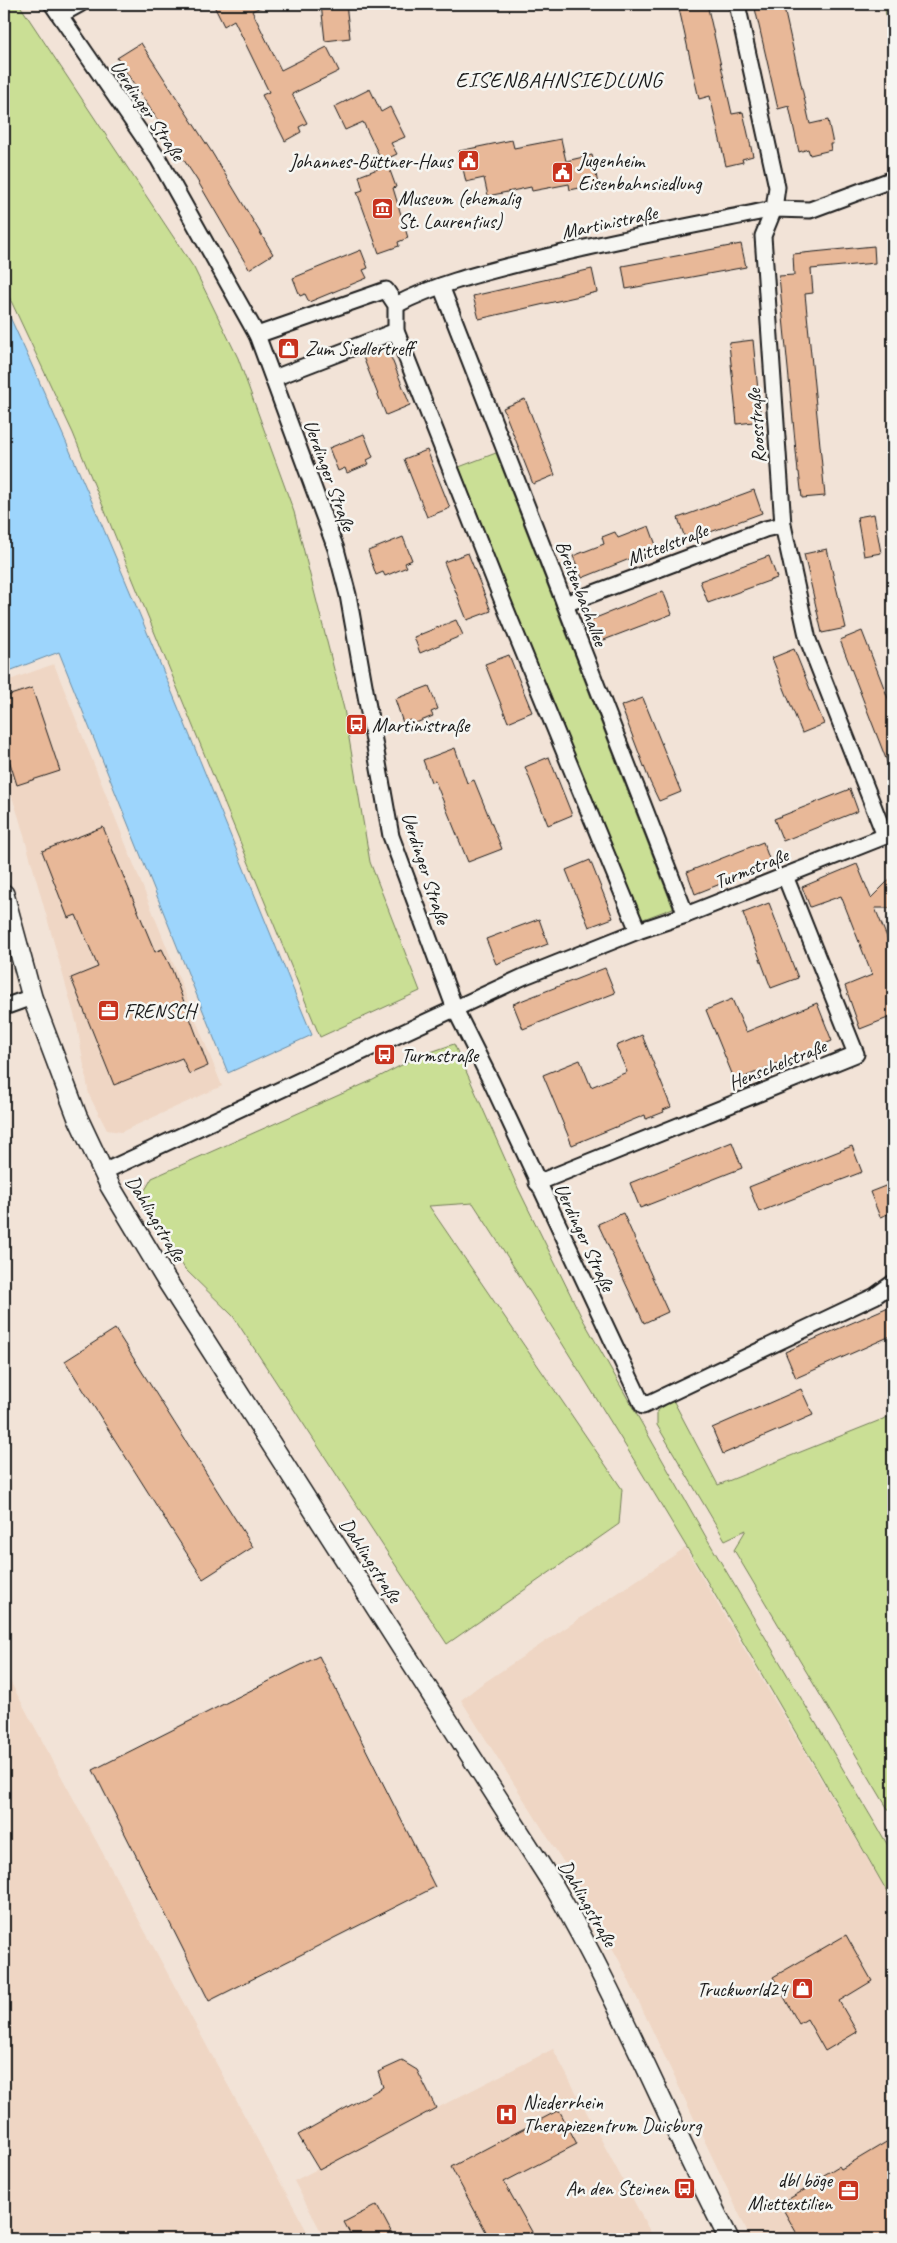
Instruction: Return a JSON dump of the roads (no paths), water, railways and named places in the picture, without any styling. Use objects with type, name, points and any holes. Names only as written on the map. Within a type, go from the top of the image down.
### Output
[{"type":"street","points":[[56,10],[80,4]]},
{"type":"street","name":"Roosstraße","points":[[737,4],[777,187],[774,209],[763,236],[783,525],[808,640],[889,834]]},
{"type":"street","name":"Uerdinger Straße","points":[[56,10],[159,160],[257,335],[336,549],[348,595],[391,836],[455,1009],[643,1406],[875,1296],[893,1283]]},
{"type":"street","name":"Martinistraße","points":[[396,305],[441,286],[565,252],[774,209],[810,210],[890,180]]},
{"type":"street","name":"Breitenbachallee","points":[[441,286],[686,915]]},
{"type":"street","points":[[257,335],[386,290],[396,305],[396,332],[507,612],[638,931]]},
{"type":"street","points":[[274,378],[396,332]]},
{"type":"street","name":"Mittelstraße","points":[[565,604],[765,528],[783,525]]},
{"type":"street","name":"Turmstraße","points":[[103,1172],[524,976],[638,931],[686,915],[889,834]]},
{"type":"street","name":"Henschelstraße","points":[[537,1183],[856,1054],[785,876]]},
{"type":"street","name":"Dahlingstraße","points":[[4,894],[32,997],[77,1116],[103,1172],[170,1286],[565,1905],[606,1981],[697,2178],[728,2239]]},
{"type":"street","points":[[4,1007],[32,997]]},
{"type":"water","points":[[4,304],[124,576],[312,1035],[228,1073],[59,652],[4,673]]},
{"type":"place","name":"Johannes-Büttner-Haus","points":[[468,161]]},
{"type":"place","name":"Jugenheim Eisenbahnsiedlung","points":[[562,172]]},
{"type":"place","name":"Museum (ehemalig St. Laurentius)","points":[[382,209]]},
{"type":"place","name":"Zum Siedlertreff","points":[[289,348]]},
{"type":"place","name":"Martinistraße","points":[[356,725]]},
{"type":"place","name":"FRENSCH","points":[[108,1011]]},
{"type":"place","name":"Turmstraße","points":[[385,1055]]},
{"type":"place","name":"Truckworld24","points":[[803,1989]]},
{"type":"place","name":"Niederrhein Therapiezentrum Duisburg","points":[[507,2114]]},
{"type":"place","name":"An den Steinen","points":[[685,2188]]},
{"type":"place","name":"dbl böge Miettextilien","points":[[848,2191]]},
{"type":"district","name":"EISENBAHNSIEDLUNG","points":[[559,79]]}]
